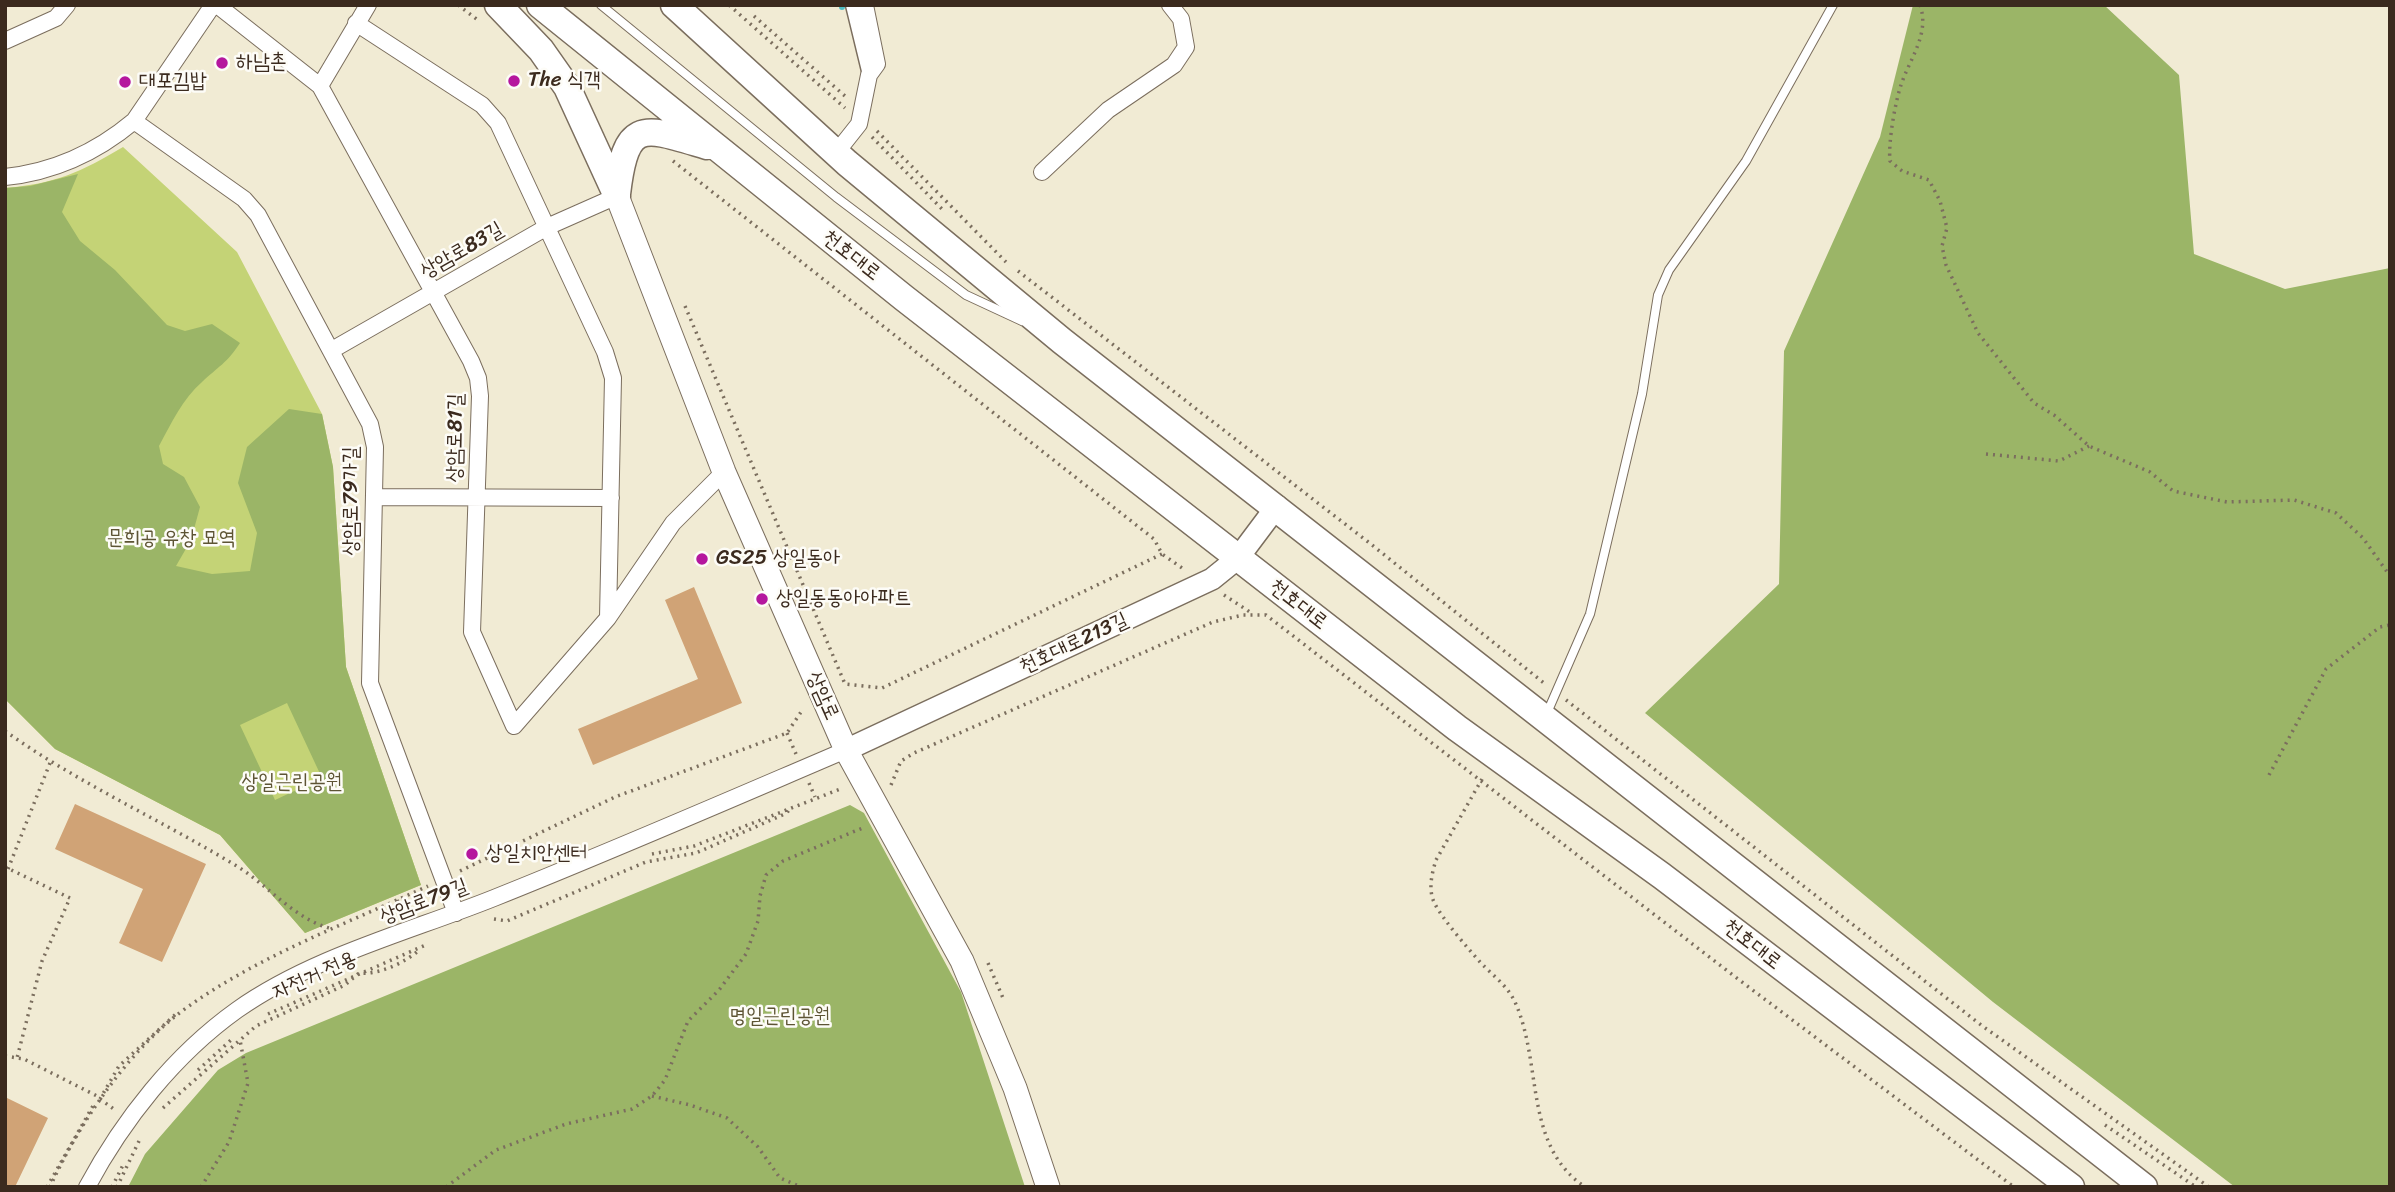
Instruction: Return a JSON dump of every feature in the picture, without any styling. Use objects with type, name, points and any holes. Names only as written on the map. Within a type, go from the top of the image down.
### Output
[{"type":"main road","points":[[498,5],[541,50],[567,87],[617,196]]},
{"type":"main road","name":"천호대로","points":[[540,5],[904,298],[1238,558],[1496,757],[1662,876],[2071,1187]]},
{"type":"main road","points":[[674,5],[836,153],[1062,341],[1277,506],[2144,1187]]},
{"type":"main road","points":[[617,196],[621,163],[627,145],[639,135],[654,131],[718,149]]},
{"type":"main road","name":"상암로","points":[[617,196],[724,472],[846,751],[962,961],[1014,1088],[1048,1187]]},
{"type":"street","points":[[5,41],[34,31],[56,18],[67,5]]},
{"type":"street","points":[[5,177],[27,175],[92,153],[134,121],[215,5]]},
{"type":"street","name":"상암로81길","points":[[215,5],[320,86],[478,378],[472,632],[514,726],[608,618],[673,523],[724,472]]},
{"type":"street","points":[[320,86],[368,5]]},
{"type":"street","points":[[852,5],[869,75]]},
{"type":"street","points":[[836,153],[859,124],[869,75],[877,64],[865,5]]},
{"type":"street","points":[[1042,172],[1108,110],[1174,65],[1186,47],[1181,19],[1170,5]]},
{"type":"street","points":[[356,23],[482,105],[498,123],[605,352],[613,378],[608,618]]},
{"type":"street","name":"상암로79가길","points":[[134,121],[235,192],[258,215],[370,424],[375,447],[370,683],[456,913]]},
{"type":"street","name":"상암로83길","points":[[332,350],[547,227],[617,196]]},
{"type":"street","points":[[374,497],[611,498]]},
{"type":"street","name":"천호대로213길","points":[[846,751],[1212,579],[1238,558],[1277,506]]},
{"type":"street","name":"상암로79길","points":[[87,1187],[129,1119],[164,1077],[195,1045],[237,1010],[299,975],[456,913],[846,751]]},
{"type":"lane","points":[[551,5],[606,58]]},
{"type":"lane","points":[[601,5],[836,197],[966,295],[1062,341]]},
{"type":"lane","points":[[1545,718],[1591,614],[1642,394],[1658,295],[1669,270],[1746,161],[1833,5]]},
{"type":"path","points":[[1920,5],[1920,44],[1901,85],[1888,147],[1890,161],[1902,171],[1929,180],[1940,201],[1947,228],[1942,246],[1946,265],[1978,333],[2034,403],[2054,415],[2089,446],[2150,472],[2173,491],[2227,502],[2294,500],[2336,513],[2362,538],[2390,576]]},
{"type":"path","points":[[754,16],[852,102]]},
{"type":"path","points":[[876,130],[1008,263],[1367,541],[1981,1025],[2209,1187]]},
{"type":"path","points":[[670,159],[1154,539],[1162,554],[882,688],[845,684],[680,294]]},
{"type":"path","points":[[1986,454],[2059,461],[2089,446]]},
{"type":"path","points":[[891,784],[901,761],[914,753],[1213,621],[1243,615],[1266,615],[2014,1187]]},
{"type":"path","points":[[2269,775],[2326,669],[2380,627],[2390,625]]},
{"type":"path","points":[[5,731],[50,763],[237,866],[295,909],[335,929]]},
{"type":"path","points":[[47,1187],[91,1108],[100,1099],[119,1066],[184,1006],[228,978],[615,797],[787,733]]},
{"type":"path","points":[[1496,757],[1436,860],[1432,874],[1434,902],[1515,1001],[1525,1033],[1542,1128],[1551,1152],[1570,1177],[1586,1187]]},
{"type":"path","points":[[18,1058],[42,961],[70,898],[7,868],[50,763]]},
{"type":"path","points":[[484,923],[646,855],[694,846],[841,787],[848,791]]},
{"type":"path","points":[[490,920],[496,918],[507,921],[646,862],[696,853],[788,813],[791,806]]},
{"type":"path","points":[[446,1187],[496,1150],[566,1124],[632,1109],[652,1096],[665,1080],[688,1021],[719,990],[746,954],[758,921],[760,895],[766,875],[783,861],[854,833]]},
{"type":"path","points":[[328,932],[335,929]]},
{"type":"path","points":[[201,1187],[229,1142],[248,1083],[240,1040],[256,1026],[345,985],[359,973],[371,974],[413,956],[423,946],[434,942]]},
{"type":"path","name":"자전거 전용","points":[[240,1040],[156,1114],[160,1105],[253,1020],[359,973]]},
{"type":"path","points":[[5,1056],[18,1058],[99,1097]]},
{"type":"path","points":[[652,1096],[727,1118],[758,1147],[780,1178],[801,1187]]},
{"type":"path","points":[[114,1187],[145,1130]]},
{"type":"green space","points":[[1913,5],[2104,5],[2179,75],[2194,254],[2285,289],[2390,268],[2390,1187],[2235,1187],[1993,1002],[1645,713],[1779,584],[1784,351],[1880,137]]},
{"type":"green space","name":"문희공 유창 묘역","points":[[123,147],[237,252],[322,414],[333,467],[346,667],[421,885],[305,933],[220,835],[55,749],[5,699],[5,188],[53,180],[94,163]]},
{"type":"green space","name":"문희공 유창 묘역","points":[[78,174],[62,212],[80,241],[115,270],[167,325],[185,331],[212,324],[240,343],[189,396],[159,446],[163,464],[184,477],[200,507],[191,540],[176,566],[212,574],[250,571],[257,533],[238,483],[247,447],[289,409],[322,414],[333,467],[346,667],[421,885],[305,933],[220,835],[55,749],[5,699],[5,188],[30,186]],"holes":[[[287,703],[322,778],[275,800],[240,725]]]},
{"type":"green space","name":"명일근린공원","points":[[850,805],[864,813],[961,992],[1025,1187],[128,1187],[145,1154],[218,1070],[246,1053]]},
{"type":"building","points":[[694,587],[742,703],[593,765],[578,729],[698,679],[665,600]]},
{"type":"building","points":[[75,804],[206,864],[162,962],[119,943],[143,889],[55,849]]},
{"type":"building","points":[[5,1097],[48,1118],[15,1187],[5,1187]]},
{"type":"place","name":"하남촌","points":[[222,63]]},
{"type":"place","name":"The 식객","points":[[514,81]]},
{"type":"place","name":"대포김밥","points":[[125,82]]},
{"type":"place","name":"GS25 상일동아","points":[[702,559]]},
{"type":"place","name":"상일동동아아파트","points":[[762,599]]},
{"type":"place","name":"상일치안센터","points":[[472,854]]},
{"type":"park label","name":"상일근린공원","points":[[292,783]]}]
